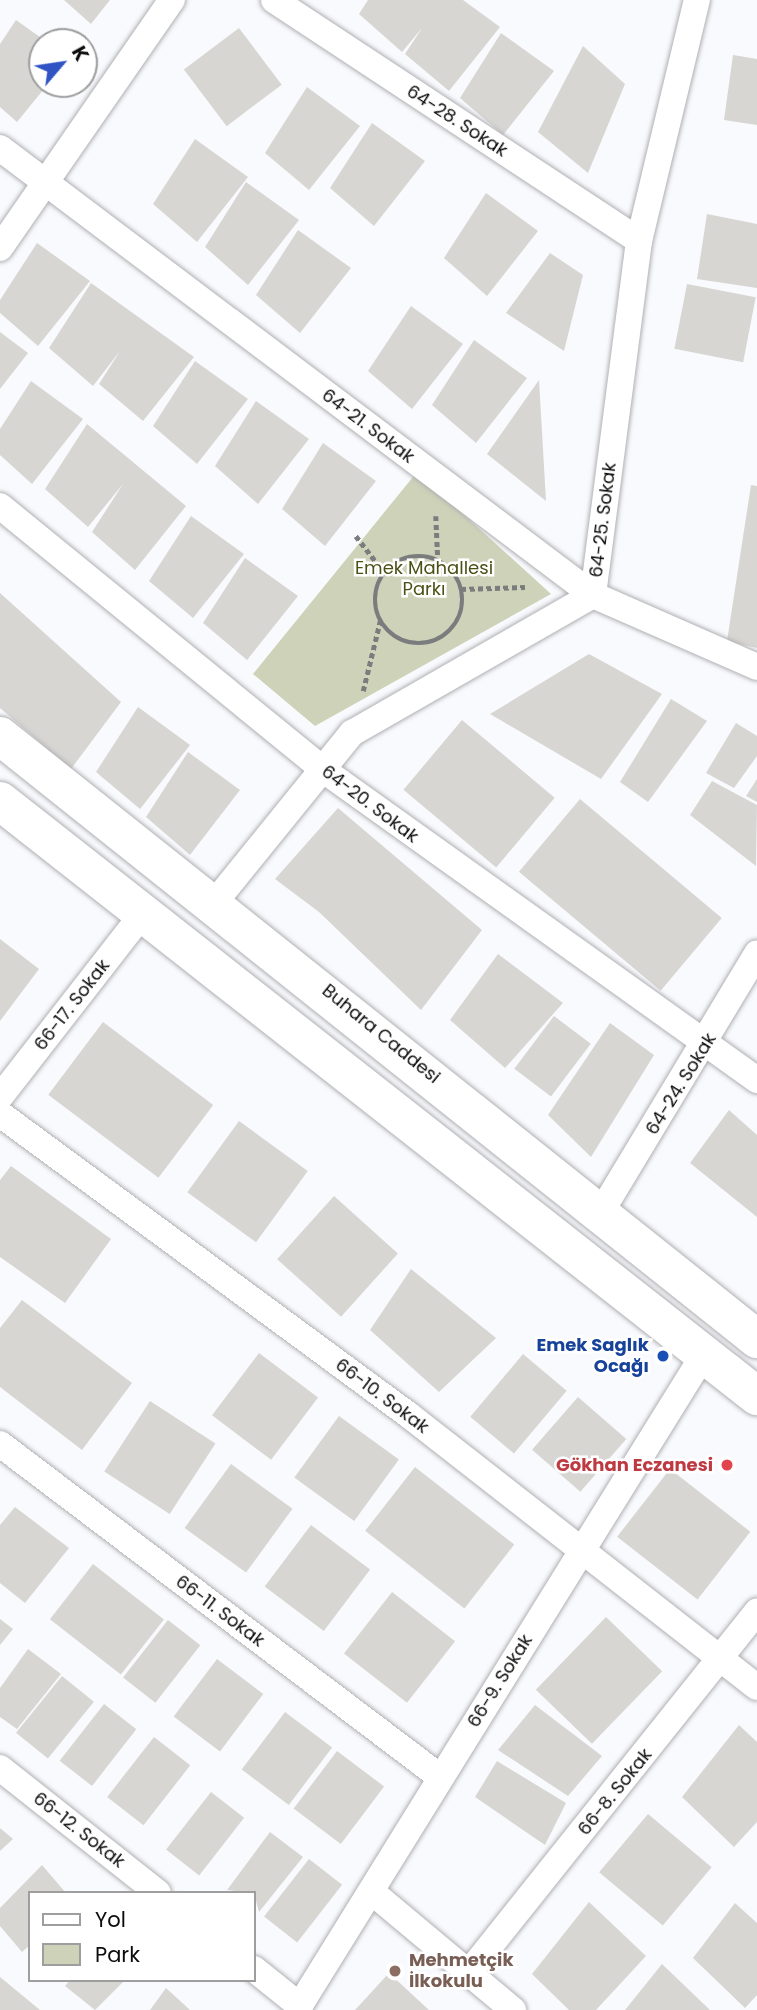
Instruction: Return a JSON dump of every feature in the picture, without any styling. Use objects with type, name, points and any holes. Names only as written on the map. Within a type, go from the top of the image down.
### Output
[{"type":"main road","name":"Buhara Caddesi","points":[[0,736],[215,902],[757,1339]]},
{"type":"main road","points":[[0,800],[757,1396]]},
{"type":"street","points":[[0,248],[47,185],[172,0]]},
{"type":"street","name":"64-28. Sokak","points":[[274,0],[639,241]]},
{"type":"street","name":"64-25. Sokak","points":[[215,902],[352,733],[593,595],[639,241],[697,0]]},
{"type":"street","name":"64-21. Sokak","points":[[0,148],[593,595],[757,667]]},
{"type":"street","name":"64-20. Sokak","points":[[0,506],[321,769],[757,1080]]},
{"type":"street","name":"66-17. Sokak","points":[[0,1097],[143,913]]},
{"type":"street","name":"64-24. Sokak","points":[[601,1212],[706,1046],[757,953]]},
{"type":"street","name":"66-10. Sokak","points":[[0,1114],[582,1548],[757,1687]]},
{"type":"street","name":"66-9. Sokak","points":[[298,2008],[704,1354]]},
{"type":"street","name":"66-11. Sokak","points":[[0,1444],[440,1777]]},
{"type":"street","name":"66-8. Sokak","points":[[470,1971],[723,1659],[757,1611]]},
{"type":"street","name":"66-12. Sokak","points":[[0,1768],[155,1891]]},
{"type":"street","points":[[372,1892],[470,1971],[513,2010]]},
{"type":"street","points":[[256,1971],[298,2008]]},
{"type":"path","points":[[380,621],[400,640],[435,641],[457,621],[461,589],[438,560],[436,513]]},
{"type":"path","points":[[356,536],[384,572]]},
{"type":"path","points":[[352,733],[380,621],[375,592],[384,572],[412,556],[438,560]]},
{"type":"path","points":[[461,589],[525,587]]},
{"type":"green space","name":"Emek Mahallesi Parkı","points":[[417,472],[551,594],[315,726],[253,674]]},
{"type":"building","points":[[64,0],[110,0],[91,24]]},
{"type":"building","points":[[368,0],[463,0],[500,27],[449,91],[405,54],[422,28],[402,52],[359,14]]},
{"type":"building","points":[[16,20],[28,29],[28,98],[37,98],[17,122],[0,107],[0,44]]},
{"type":"building","points":[[239,28],[282,85],[227,126],[184,70]]},
{"type":"building","points":[[501,33],[554,71],[503,135],[460,98]]},
{"type":"building","points":[[583,46],[625,84],[588,173],[538,132]]},
{"type":"building","points":[[733,55],[757,59],[757,125],[724,120]]},
{"type":"building","points":[[307,87],[360,126],[309,190],[265,153]]},
{"type":"building","points":[[372,123],[425,161],[374,226],[330,188]]},
{"type":"building","points":[[195,139],[248,177],[197,242],[153,204]]},
{"type":"building","points":[[246,182],[299,220],[248,285],[205,247]]},
{"type":"building","points":[[486,193],[538,231],[487,296],[444,258]]},
{"type":"building","points":[[707,214],[757,224],[757,288],[697,279]]},
{"type":"building","points":[[298,230],[351,268],[300,333],[256,295]]},
{"type":"building","points":[[37,243],[90,281],[38,346],[0,313],[0,300]]},
{"type":"building","points":[[550,253],[583,275],[564,351],[506,313]]},
{"type":"building","points":[[91,283],[194,357],[143,421],[99,384],[120,351],[93,386],[49,348]]},
{"type":"building","points":[[687,284],[756,297],[743,362],[674,349]]},
{"type":"building","points":[[411,306],[463,344],[412,409],[368,371]]},
{"type":"building","points":[[0,332],[28,353],[0,389]]},
{"type":"building","points":[[474,340],[527,378],[476,443],[432,405]]},
{"type":"building","points":[[195,361],[248,399],[197,464],[153,426]]},
{"type":"building","points":[[539,380],[546,501],[487,454]]},
{"type":"building","points":[[31,381],[83,419],[32,484],[0,455],[0,429]]},
{"type":"building","points":[[256,401],[309,439],[258,504],[215,466]]},
{"type":"building","points":[[87,424],[186,506],[135,570],[92,532],[123,484],[88,527],[45,489]]},
{"type":"building","points":[[323,443],[376,481],[325,546],[282,509]]},
{"type":"building","points":[[751,485],[757,486],[757,648],[727,641]]},
{"type":"building","points":[[191,516],[244,554],[193,618],[149,581]]},
{"type":"building","points":[[245,558],[298,596],[247,660],[203,623]]},
{"type":"building","points":[[0,593],[121,702],[71,769],[0,708]]},
{"type":"building","points":[[589,654],[662,694],[601,779],[490,714]]},
{"type":"building","points":[[671,699],[707,721],[648,802],[620,782]]},
{"type":"building","points":[[138,707],[190,745],[140,809],[96,772]]},
{"type":"building","points":[[462,720],[555,798],[496,867],[404,790]]},
{"type":"building","points":[[736,723],[757,736],[757,756],[734,788],[706,773]]},
{"type":"building","points":[[188,752],[240,790],[190,855],[146,817]]},
{"type":"building","points":[[757,779],[757,802],[746,796]]},
{"type":"building","points":[[712,781],[757,805],[756,866],[690,815]]},
{"type":"building","points":[[580,799],[722,918],[661,991],[519,872]]},
{"type":"building","points":[[338,808],[482,930],[421,1010],[319,912],[275,879]]},
{"type":"building","points":[[0,939],[39,969],[0,1021]]},
{"type":"building","points":[[498,954],[563,1003],[505,1068],[450,1020]]},
{"type":"building","points":[[554,1016],[591,1044],[551,1096],[514,1069]]},
{"type":"building","points":[[103,1022],[213,1105],[158,1178],[48,1095]]},
{"type":"building","points":[[610,1023],[654,1055],[591,1157],[548,1115]]},
{"type":"building","points":[[729,1110],[757,1135],[757,1217],[690,1163]]},
{"type":"building","points":[[239,1121],[308,1171],[256,1242],[187,1192]]},
{"type":"building","points":[[11,1166],[111,1239],[65,1303],[0,1257],[0,1180]]},
{"type":"building","points":[[334,1196],[398,1254],[341,1317],[277,1259]]},
{"type":"building","points":[[411,1269],[496,1338],[439,1392],[370,1330]]},
{"type":"building","points":[[22,1300],[132,1383],[82,1450],[0,1387],[0,1328]]},
{"type":"building","points":[[259,1353],[318,1398],[271,1460],[212,1415]]},
{"type":"building","points":[[523,1354],[567,1391],[514,1453],[470,1417]]},
{"type":"building","points":[[578,1397],[626,1439],[580,1492],[532,1450]]},
{"type":"building","points":[[150,1401],[215,1443],[170,1514],[104,1471]]},
{"type":"building","points":[[339,1416],[399,1459],[354,1521],[294,1477]]},
{"type":"building","points":[[231,1464],[292,1509],[246,1573],[185,1528]]},
{"type":"building","points":[[415,1467],[514,1545],[464,1608],[365,1531]]},
{"type":"building","points":[[670,1469],[750,1532],[697,1600],[617,1537]]},
{"type":"building","points":[[15,1507],[69,1548],[25,1603],[0,1583],[0,1525]]},
{"type":"building","points":[[311,1525],[370,1570],[324,1631],[265,1586]]},
{"type":"building","points":[[93,1564],[164,1619],[121,1675],[50,1619]]},
{"type":"building","points":[[392,1592],[455,1641],[407,1703],[344,1653]]},
{"type":"building","points":[[606,1617],[662,1671],[592,1744],[536,1690]]},
{"type":"building","points":[[0,1619],[13,1629],[0,1645]]},
{"type":"building","points":[[168,1620],[200,1645],[155,1703],[123,1678]]},
{"type":"building","points":[[28,1649],[61,1674],[17,1729],[0,1717],[0,1688]]},
{"type":"building","points":[[217,1659],[263,1694],[220,1751],[174,1717]]},
{"type":"building","points":[[62,1676],[94,1702],[48,1759],[16,1733]]},
{"type":"building","points":[[104,1704],[136,1729],[92,1786],[60,1761]]},
{"type":"building","points":[[535,1705],[602,1756],[568,1796],[498,1750]]},
{"type":"building","points":[[285,1712],[332,1748],[289,1805],[242,1770]]},
{"type":"building","points":[[739,1725],[757,1742],[757,1822],[734,1847],[682,1797]]},
{"type":"building","points":[[154,1737],[190,1765],[143,1825],[107,1797]]},
{"type":"building","points":[[337,1751],[384,1787],[341,1844],[294,1809]]},
{"type":"building","points":[[497,1761],[566,1803],[545,1845],[475,1797]]},
{"type":"building","points":[[211,1792],[244,1818],[199,1875],[166,1850]]},
{"type":"building","points":[[648,1814],[712,1867],[663,1926],[599,1872]]},
{"type":"building","points":[[0,1828],[13,1839],[0,1851]]},
{"type":"building","points":[[270,1832],[303,1857],[259,1912],[256,1891],[227,1890]]},
{"type":"building","points":[[309,1859],[342,1885],[297,1942],[264,1917]]},
{"type":"building","points":[[42,1865],[64,1891],[28,1891],[28,1947],[22,1952],[0,1926],[0,1908]]},
{"type":"building","points":[[589,1902],[646,1956],[596,2010],[569,2010],[532,1974]]},
{"type":"building","points":[[735,1903],[757,1923],[757,1995],[745,2008],[693,1958]]},
{"type":"building","points":[[662,1964],[710,2010],[625,2010]]},
{"type":"building","points":[[389,1973],[429,2010],[355,2010]]},
{"type":"building","points":[[0,1977],[40,2010],[0,2010]]},
{"type":"building","points":[[68,1982],[123,1982],[95,2010],[65,1986]]},
{"type":"building","points":[[166,1988],[190,2010],[150,2010]]},
{"type":"place","name":"Emek Saglık Ocağı","points":[[663,1356]]},
{"type":"place","name":"Gökhan Eczanesi","points":[[727,1465]]},
{"type":"place","name":"Mehmetçik İlkokulu","points":[[395,1971]]}]
